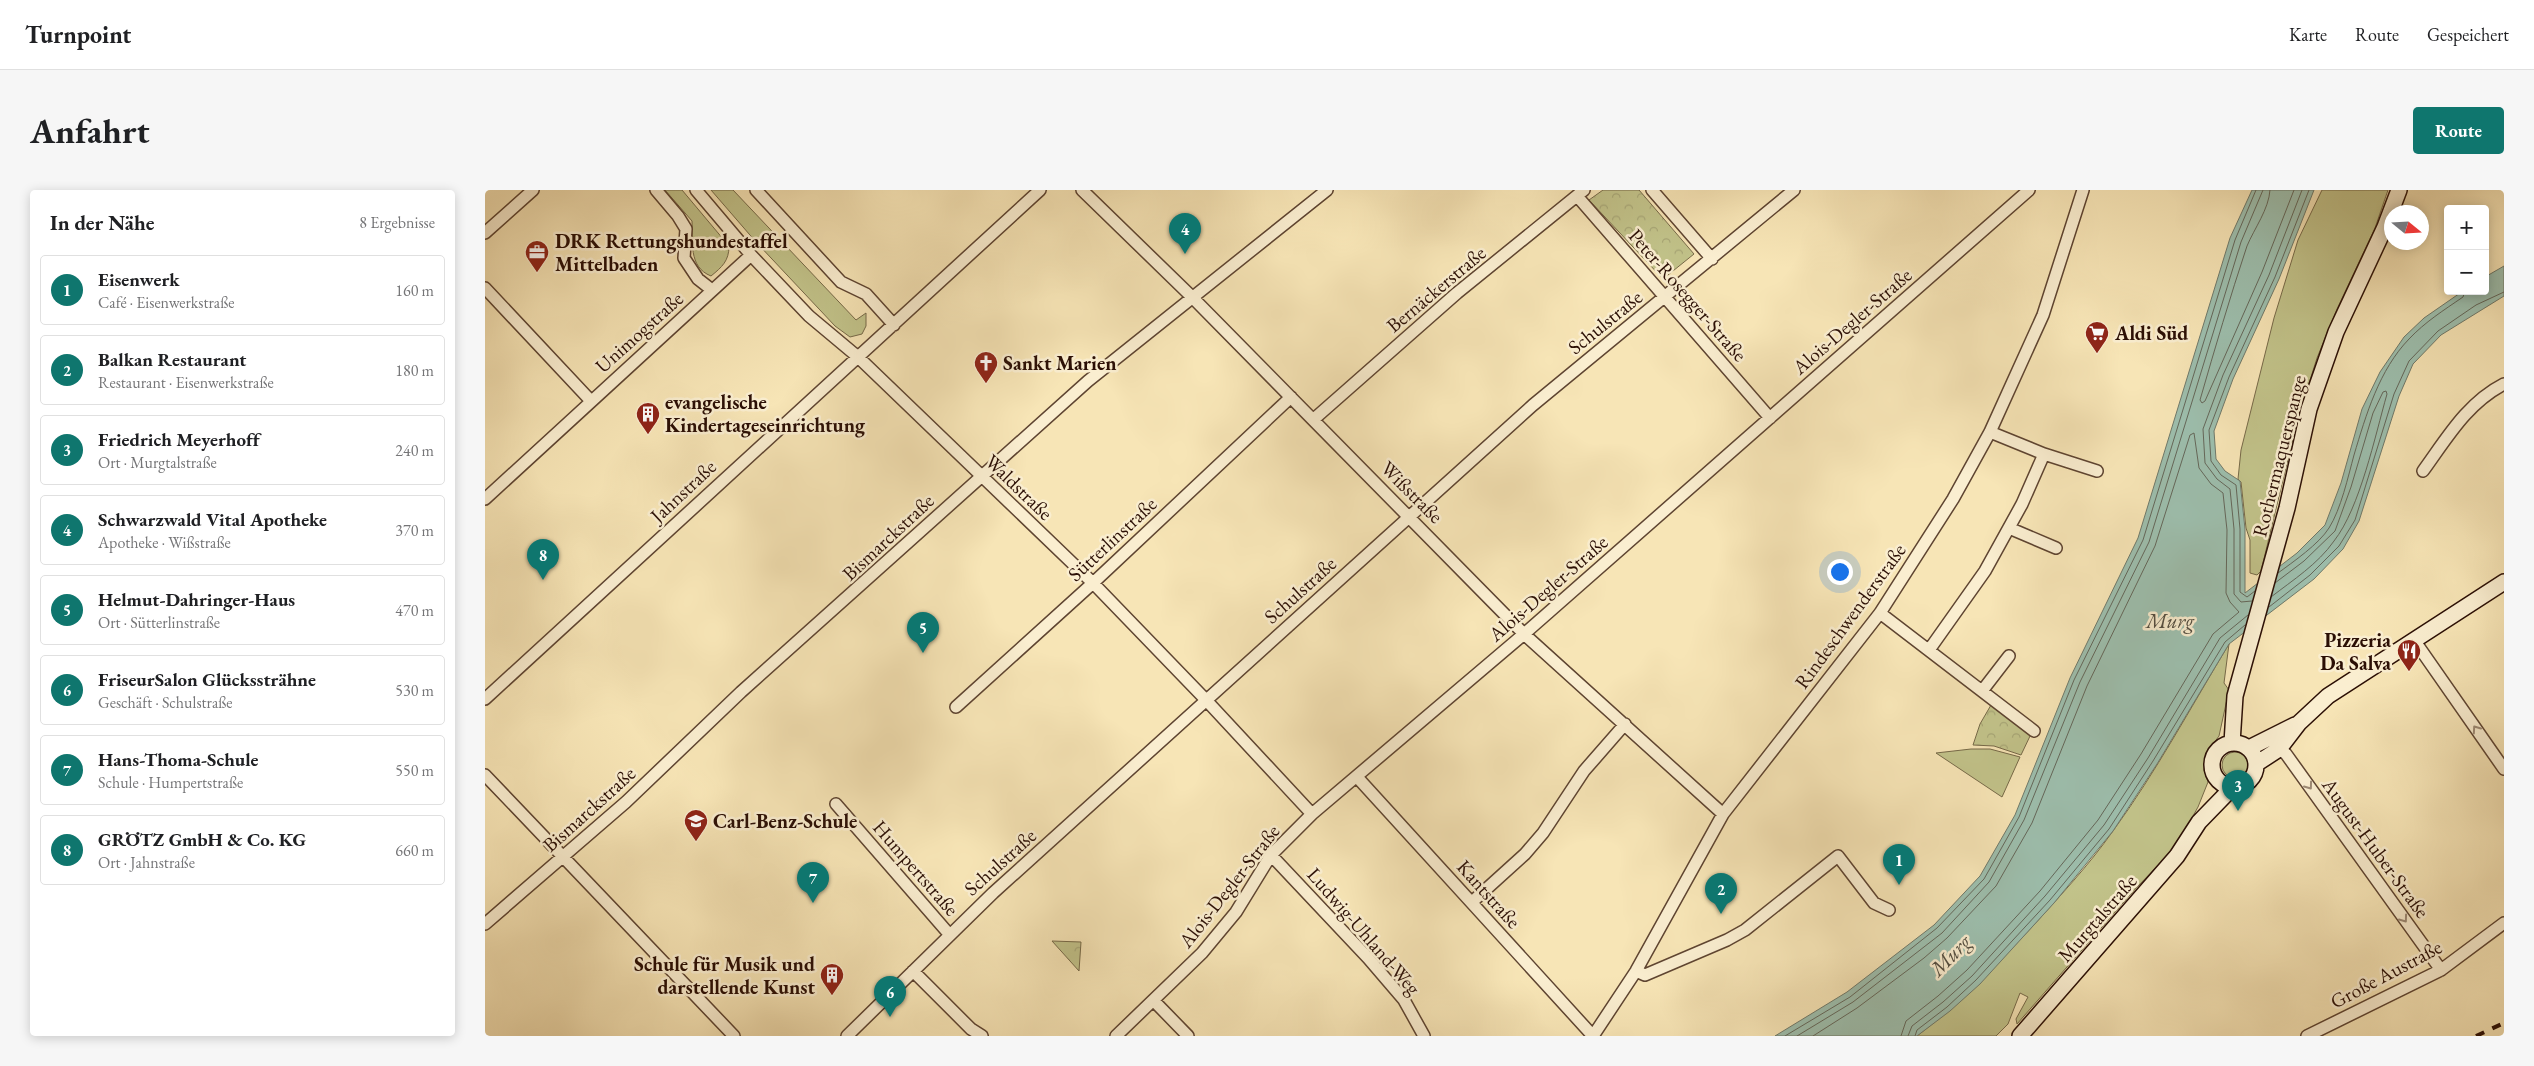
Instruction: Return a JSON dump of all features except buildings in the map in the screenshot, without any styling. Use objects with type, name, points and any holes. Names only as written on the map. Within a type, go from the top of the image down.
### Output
[{"type":"street","points":[[485,233],[533,190]]},
{"type":"street","name":"Unimogstraße","points":[[656,190],[678,216],[686,229],[684,258],[698,279],[712,290]]},
{"type":"street","name":"Waldstraße","points":[[696,190],[751,255],[809,316],[858,356],[1093,583],[1206,700],[1312,814]]},
{"type":"street","points":[[756,190],[841,282],[866,294],[895,325]]},
{"type":"street","name":"Jahnstraße","points":[[485,699],[1040,190]]},
{"type":"street","name":"Wißstraße","points":[[1082,190],[1192,297],[1410,516],[1524,634],[1723,814]]},
{"type":"street","name":"Bismarckstraße","points":[[485,924],[564,858],[741,692],[853,594],[1088,381],[1327,190]]},
{"type":"street","points":[[1652,190],[1712,259]]},
{"type":"street","name":"Schulstraße","points":[[847,1036],[949,934],[1533,405],[1794,190]]},
{"type":"street","name":"Alois-Degler-Straße","points":[[1116,1036],[1202,953],[1236,912],[1271,855],[1312,814],[1524,634],[2029,190]]},
{"type":"street","name":"Rindeschwenderstraße","points":[[1593,1036],[1636,971],[1723,814],[1880,613],[1953,499],[1990,432],[2043,314],[2083,190]]},
{"type":"street","name":"Rothermaquerspange","points":[[2232,743],[2233,708],[2271,570],[2309,409],[2321,370],[2344,314],[2385,227],[2399,190]]},
{"type":"street","name":"Peter-Rosegger-Straße","points":[[1581,193],[1665,297],[1770,418]]},
{"type":"street","name":"Bernäckerstraße","points":[[1314,420],[1457,293],[1581,193]]},
{"type":"street","name":"Unimogstraße","points":[[485,499],[751,255]]},
{"type":"street","name":"Unimogstraße","points":[[485,288],[591,401]]},
{"type":"street","points":[[2423,471],[2462,416],[2488,392],[2504,384]]},
{"type":"street","name":"Sütterlinstraße","points":[[956,707],[1093,583],[1291,397]]},
{"type":"street","points":[[1990,432],[2044,454],[2097,471]]},
{"type":"street","points":[[1929,650],[1985,571],[2009,528],[2044,454]]},
{"type":"street","points":[[2009,528],[2056,548]]},
{"type":"street","name":"Murgtalstraße","points":[[2020,1036],[2164,871],[2199,822],[2233,787],[2245,784],[2250,780],[2256,764],[2279,749],[2299,723],[2328,696],[2504,582]]},
{"type":"street","points":[[1880,613],[2034,731]]},
{"type":"street","points":[[2414,640],[2504,770]]},
{"type":"street","points":[[1982,691],[2009,656]]},
{"type":"street","name":"Murgtalstraße","points":[[2249,748],[2299,723]]},
{"type":"street","points":[[1471,902],[1525,854],[1543,833],[1584,770],[1625,724]]},
{"type":"street","points":[[2232,743],[2249,748],[2256,764]]},
{"type":"street","name":"Murgtalstraße","points":[[2199,822],[2217,778],[2213,768],[2213,758],[2219,750],[2232,743]]},
{"type":"street","name":"August-Huber-Straße","points":[[2279,749],[2287,754],[2441,970]]},
{"type":"street","points":[[485,775],[734,1036]]},
{"type":"street","name":"Kantstraße","points":[[1357,777],[1593,1036]]},
{"type":"street","points":[[2217,778],[2221,782],[2233,787]]},
{"type":"street","name":"Humpertstraße","points":[[836,804],[949,934]]},
{"type":"street","name":"Ludwig-Uhland-Weg","points":[[1271,855],[1368,958],[1403,1000],[1424,1036]]},
{"type":"street","points":[[1636,971],[1645,975],[1727,940],[1745,930],[1838,856],[1874,903],[1889,910]]},
{"type":"street","name":"Große Austraße","points":[[2307,1036],[2441,970],[2504,923]]},
{"type":"street","points":[[913,971],[971,1029],[982,1036]]},
{"type":"street","points":[[1154,1001],[1188,1036]]},
{"type":"green space","points":[[665,190],[682,190],[729,246],[728,256],[724,263],[711,276],[698,266],[695,260],[692,245],[692,221]]},
{"type":"green space","points":[[711,190],[733,190],[856,320],[866,313],[866,326],[862,334],[850,337],[835,326],[756,242]]},
{"type":"green space","points":[[1603,190],[1639,190],[1694,254],[1663,279],[1589,200]]},
{"type":"green space","points":[[2322,190],[2388,190],[2375,228],[2337,309],[2317,358],[2298,418],[2261,571],[2257,575],[2250,573],[2250,540],[2246,528],[2241,482],[2238,479],[2241,450],[2274,318],[2298,240]]},
{"type":"green space","points":[[2229,644],[2224,683],[2229,690],[2219,736],[2206,754],[2204,770],[2208,782],[2198,807],[2175,848],[2137,887],[2017,1024],[2016,1019],[2028,997],[2020,993],[2008,1024],[1996,1036],[1917,1036],[1948,1011],[1991,970],[2053,904],[2094,856],[2144,786]]},
{"type":"green space","points":[[1991,705],[2031,734],[2021,755],[1994,746],[1973,745],[1980,724]]},
{"type":"green space","points":[[1990,749],[2020,757],[2002,797],[1936,753]]},
{"type":"green space","points":[[2235,752],[2244,756],[2248,765],[2244,774],[2235,778],[2226,774],[2222,765],[2226,756]]},
{"type":"green space","points":[[1052,941],[1081,942],[1079,971]]},
{"type":"water","name":"Murg","points":[[2252,190],[2314,190],[2279,279],[2233,379],[2214,431],[2216,459],[2225,471],[2240,481],[2245,529],[2245,593],[2297,553],[2325,525],[2341,483],[2362,409],[2380,372],[2404,337],[2424,318],[2457,295],[2489,295],[2489,275],[2504,266],[2504,296],[2441,335],[2413,364],[2399,396],[2359,521],[2343,549],[2314,579],[2229,644],[2157,764],[2113,831],[2054,903],[1980,984],[1950,1011],[1917,1036],[1775,1036],[1847,992],[1934,925],[1980,876],[2015,815],[2070,678],[2138,538],[2230,238]]},
{"type":"railway","points":[[2476,1036],[2504,1023]]},
{"type":"place","name":"Schwarzwald Vital Apotheke","points":[[1185,254]]},
{"type":"place","name":"DRK Rettungshundestaffel Mittelbaden","points":[[537,273]]},
{"type":"place","name":"Aldi Süd","points":[[2097,354]]},
{"type":"place","name":"Sankt Marien","points":[[986,384]]},
{"type":"place","name":"evangelische Kindertageseinrichtung","points":[[648,435]]},
{"type":"place","name":"GRÖTZ GmbH & Co. KG","points":[[543,580]]},
{"type":"place","name":"Helmut-Dahringer-Haus","points":[[923,653]]},
{"type":"place","name":"Pizzeria Da Salva","points":[[2409,672]]},
{"type":"place","name":"Friedrich Meyerhoff","points":[[2238,811]]},
{"type":"place","name":"Carl-Benz-Schule","points":[[696,842]]},
{"type":"place","name":"Eisenwerk","points":[[1899,885]]},
{"type":"place","name":"Hans-Thoma-Schule","points":[[813,903]]},
{"type":"place","name":"Balkan Restaurant","points":[[1721,914]]},
{"type":"place","name":"Schule für Musik und darstellende Kunst","points":[[832,996]]},
{"type":"place","name":"FriseurSalon Glückssträhne","points":[[890,1017]]}]
